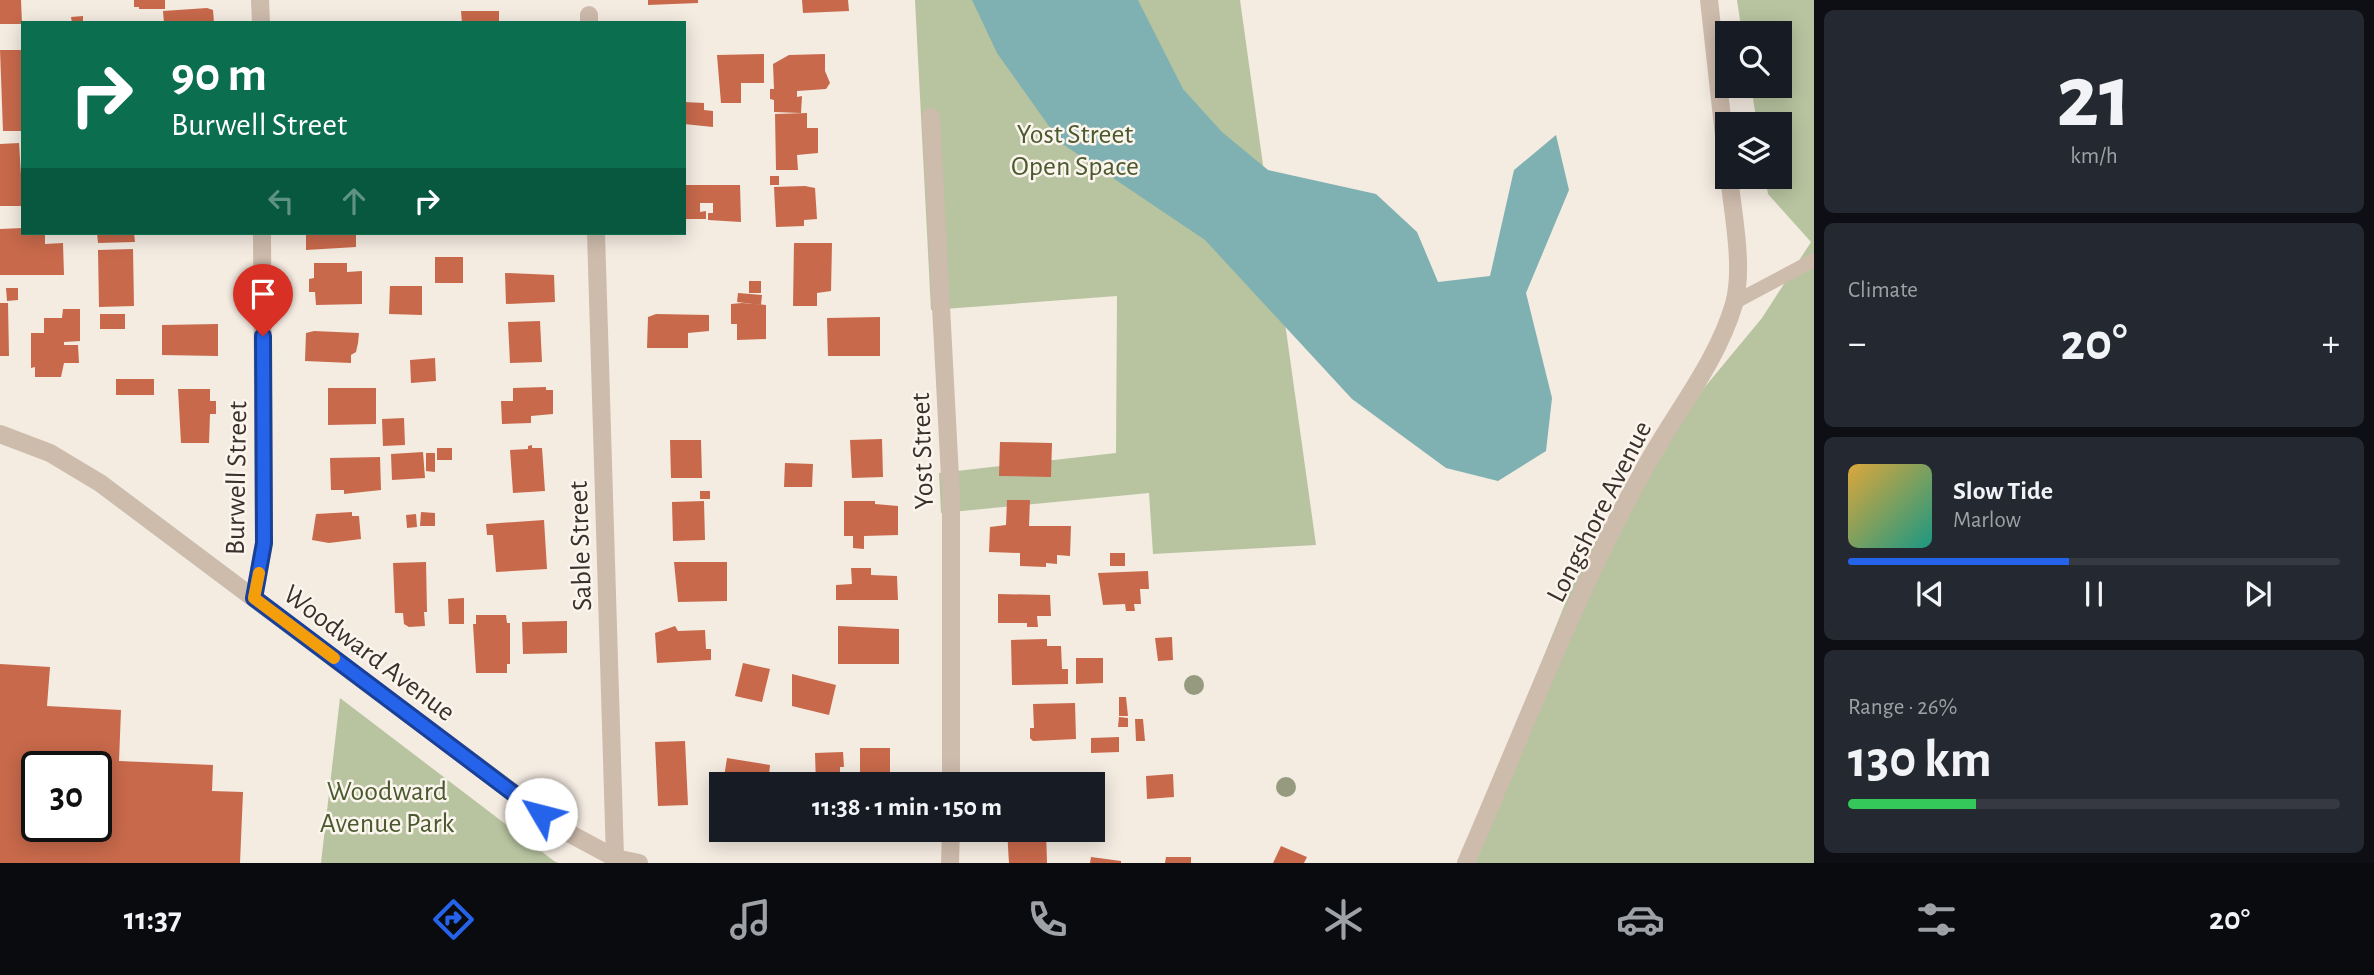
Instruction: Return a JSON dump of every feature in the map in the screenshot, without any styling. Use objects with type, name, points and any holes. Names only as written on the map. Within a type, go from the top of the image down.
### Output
[{"type":"street","points":[[260,0],[261,21]]},
{"type":"street","points":[[1709,0],[1721,112]]},
{"type":"street","name":"Yost Street","points":[[931,117],[951,496],[951,772]]},
{"type":"street","name":"Longshore Avenue","points":[[1466,863],[1590,578],[1643,471],[1709,363],[1735,302],[1737,253],[1730,189]]},
{"type":"street","name":"Burwell Street","points":[[254,598],[264,543],[262,235]]},
{"type":"street","name":"Sable Street","points":[[596,235],[615,858]]},
{"type":"street","name":"Woodward Avenue","points":[[0,434],[50,453],[100,484],[563,830],[615,858],[639,863]]},
{"type":"street","points":[[950,863],[951,842]]},
{"type":"lane","points":[[1735,302],[1814,260]]},
{"type":"green space","name":"Yost Street Open Space","points":[[915,0],[1240,0],[1316,545],[1153,554],[1149,493],[941,513],[939,473],[1116,453],[1117,296],[931,310]]},
{"type":"green space","points":[[1737,0],[1814,0],[1814,863],[1460,863],[1571,589],[1627,481],[1762,318],[1811,242],[1768,194],[1767,189],[1792,189],[1792,112],[1755,112],[1753,98],[1792,98],[1792,21],[1740,21]]},
{"type":"green space","name":"Woodward Avenue Park","points":[[340,698],[554,861],[558,863],[321,863]]},
{"type":"water","points":[[972,0],[1138,0],[1183,89],[1222,132],[1268,170],[1376,194],[1417,232],[1438,282],[1490,276],[1514,170],[1556,135],[1569,190],[1526,293],[1552,398],[1546,451],[1498,481],[1446,468],[1352,399],[1205,240],[1061,143],[997,53]]},
{"type":"building","points":[[0,0],[21,0],[21,24],[0,24]]},
{"type":"building","points":[[134,0],[165,0],[165,9],[139,9],[134,7]]},
{"type":"building","points":[[648,0],[698,0],[698,3],[648,5]]},
{"type":"building","points":[[802,0],[848,0],[849,11],[803,13]]},
{"type":"building","points":[[207,8],[213,10],[214,21],[164,21],[163,11]]},
{"type":"building","points":[[461,11],[499,11],[499,21],[462,21]]},
{"type":"building","points":[[83,16],[83,21],[72,21],[71,17]]},
{"type":"building","points":[[0,50],[21,50],[21,131],[3,131]]},
{"type":"building","points":[[764,54],[764,83],[741,83],[741,103],[721,103],[717,55]]},
{"type":"building","points":[[825,54],[825,71],[830,83],[826,89],[797,91],[797,97],[802,96],[801,113],[774,112],[774,100],[770,99],[770,89],[774,89],[773,64],[789,55]]},
{"type":"building","points":[[686,102],[704,103],[704,110],[713,111],[713,127],[686,124]]},
{"type":"building","points":[[807,113],[807,128],[818,128],[818,153],[797,155],[798,170],[776,170],[775,114]]},
{"type":"building","points":[[19,143],[21,206],[0,206],[0,144]]},
{"type":"building","points":[[770,176],[779,176],[779,185],[770,185]]},
{"type":"building","points":[[686,185],[740,185],[741,222],[708,220],[708,213],[713,213],[713,203],[700,203],[700,212],[706,211],[706,219],[686,219]]},
{"type":"building","points":[[774,187],[815,188],[817,219],[804,220],[804,226],[776,227]]},
{"type":"building","points":[[21,228],[21,235],[45,235],[45,244],[63,243],[64,275],[0,275],[0,229]]},
{"type":"building","points":[[97,235],[134,235],[135,242],[98,243]]},
{"type":"building","points":[[306,235],[356,235],[356,247],[306,250]]},
{"type":"building","points":[[794,243],[832,243],[831,291],[817,293],[817,306],[793,306]]},
{"type":"building","points":[[133,249],[134,306],[99,307],[98,250]]},
{"type":"building","points":[[435,257],[463,257],[463,283],[435,283]]},
{"type":"building","points":[[314,263],[347,263],[347,272],[362,271],[362,304],[316,305],[315,292],[309,292],[309,279],[314,278]]},
{"type":"building","points":[[505,273],[554,275],[555,302],[506,304]]},
{"type":"building","points":[[749,281],[761,281],[761,293],[749,293]]},
{"type":"building","points":[[390,286],[422,286],[422,315],[389,314]]},
{"type":"building","points":[[6,288],[18,288],[18,300],[7,301]]},
{"type":"building","points":[[738,293],[762,295],[761,305],[737,302]]},
{"type":"building","points":[[0,303],[8,303],[9,356],[0,356]]},
{"type":"building","points":[[731,304],[766,305],[766,339],[737,340],[737,324],[731,324]]},
{"type":"building","points":[[63,309],[80,309],[80,341],[64,342],[64,345],[78,345],[79,363],[64,363],[61,377],[35,377],[35,367],[31,368],[31,333],[44,333],[44,318],[62,318]]},
{"type":"building","points":[[100,314],[125,314],[125,329],[100,329]]},
{"type":"building","points":[[656,314],[709,315],[709,331],[688,333],[688,348],[647,348],[648,317]]},
{"type":"building","points":[[880,317],[880,356],[828,356],[827,318]]},
{"type":"building","points":[[540,321],[542,362],[510,363],[508,322]]},
{"type":"building","points":[[218,324],[218,356],[162,355],[162,325]]},
{"type":"building","points":[[306,333],[359,333],[351,363],[305,361]]},
{"type":"building","points":[[435,358],[436,381],[411,383],[410,360]]},
{"type":"building","points":[[116,379],[154,379],[154,395],[116,395]]},
{"type":"building","points":[[546,387],[546,390],[553,390],[553,414],[531,416],[531,423],[502,424],[501,401],[513,401],[513,388]]},
{"type":"building","points":[[328,388],[376,388],[376,424],[328,425]]},
{"type":"building","points":[[178,389],[210,389],[210,401],[216,401],[216,414],[210,414],[209,443],[181,443]]},
{"type":"building","points":[[404,418],[405,445],[383,446],[382,419]]},
{"type":"building","points":[[882,439],[883,477],[852,478],[850,440]]},
{"type":"building","points":[[670,440],[701,440],[702,478],[671,478]]},
{"type":"building","points":[[1000,442],[1052,443],[1051,477],[999,476]]},
{"type":"building","points":[[532,445],[532,448],[542,448],[545,491],[513,493],[510,450],[528,449],[528,446]]},
{"type":"building","points":[[437,448],[452,448],[452,460],[437,460]]},
{"type":"building","points":[[423,452],[425,478],[392,480],[391,454]]},
{"type":"building","points":[[426,453],[435,453],[435,472],[426,471]]},
{"type":"building","points":[[380,457],[381,490],[344,494],[344,490],[331,490],[330,458]]},
{"type":"building","points":[[785,463],[813,464],[812,487],[784,487]]},
{"type":"building","points":[[700,491],[710,491],[710,499],[700,499]]},
{"type":"building","points":[[1007,500],[1030,500],[1029,526],[1071,526],[1070,556],[1057,555],[1057,564],[1046,563],[1046,567],[1020,566],[1020,553],[989,552],[990,527],[1006,525]]},
{"type":"building","points":[[704,501],[705,540],[673,541],[672,502]]},
{"type":"building","points":[[844,501],[875,501],[875,504],[898,506],[898,535],[864,536],[864,549],[853,548],[853,536],[844,536]]},
{"type":"building","points":[[352,512],[352,516],[359,516],[361,539],[329,543],[312,540],[316,514]]},
{"type":"building","points":[[421,512],[435,513],[435,526],[420,526]]},
{"type":"building","points":[[416,514],[417,527],[407,528],[406,515]]},
{"type":"building","points":[[544,520],[547,569],[496,572],[493,535],[487,535],[486,524]]},
{"type":"building","points":[[1110,553],[1125,553],[1125,566],[1110,566]]},
{"type":"building","points":[[426,562],[425,626],[409,627],[404,624],[403,613],[395,613],[393,563]]},
{"type":"building","points":[[674,562],[727,562],[727,601],[678,602]]},
{"type":"building","points":[[851,568],[871,568],[871,575],[897,576],[898,600],[836,600],[836,585],[852,584]]},
{"type":"building","points":[[1148,571],[1149,589],[1140,589],[1141,604],[1134,604],[1135,611],[1126,611],[1125,604],[1103,605],[1098,573]]},
{"type":"building","points":[[998,594],[1050,595],[1051,616],[1037,616],[1038,627],[1027,627],[1027,623],[998,623]]},
{"type":"building","points":[[464,598],[464,624],[449,624],[448,599]]},
{"type":"building","points":[[476,615],[506,615],[507,623],[510,623],[510,664],[507,664],[507,673],[476,673],[473,624],[476,624]]},
{"type":"building","points":[[567,621],[567,653],[523,654],[522,622]]},
{"type":"building","points":[[675,626],[678,631],[705,630],[706,649],[711,649],[711,660],[657,663],[655,633]]},
{"type":"building","points":[[838,626],[899,629],[899,664],[838,664]]},
{"type":"building","points":[[1172,637],[1173,660],[1158,661],[1155,638]]},
{"type":"building","points":[[1047,639],[1047,646],[1061,646],[1062,669],[1068,669],[1068,684],[1012,685],[1011,640]]},
{"type":"building","points":[[1076,658],[1103,658],[1103,683],[1076,684]]},
{"type":"building","points":[[743,663],[770,669],[762,702],[735,696]]},
{"type":"building","points":[[0,664],[50,667],[47,706],[121,710],[119,761],[213,765],[212,791],[243,792],[240,863],[0,863]]},
{"type":"building","points":[[792,674],[836,685],[829,715],[792,706]]},
{"type":"building","points":[[1119,697],[1126,697],[1128,716],[1119,716]]},
{"type":"building","points":[[1075,703],[1076,739],[1033,741],[1030,738],[1030,728],[1034,728],[1033,704]]},
{"type":"building","points":[[1119,717],[1128,718],[1128,727],[1118,727]]},
{"type":"building","points":[[1135,719],[1143,719],[1145,741],[1136,741]]},
{"type":"building","points":[[1119,737],[1119,752],[1091,753],[1091,738]]},
{"type":"building","points":[[685,741],[688,805],[658,806],[655,742]]},
{"type":"building","points":[[860,748],[890,748],[890,772],[860,772]]},
{"type":"building","points":[[843,752],[844,767],[840,767],[840,772],[816,772],[815,753]]},
{"type":"building","points":[[727,758],[770,765],[769,772],[725,772]]},
{"type":"building","points":[[1173,774],[1174,797],[1147,799],[1146,776]]},
{"type":"building","points":[[1008,842],[1046,842],[1047,863],[1009,863]]},
{"type":"building","points":[[1281,846],[1307,857],[1304,863],[1273,863]]},
{"type":"building","points":[[1091,857],[1121,861],[1121,863],[1090,863]]},
{"type":"building","points":[[1166,857],[1191,857],[1191,863],[1165,863]]},
{"type":"slow traffic","points":[[259,573],[254,598],[334,658]]},
{"type":"route","points":[[263,336],[264,543],[254,598],[541,814]]}]
